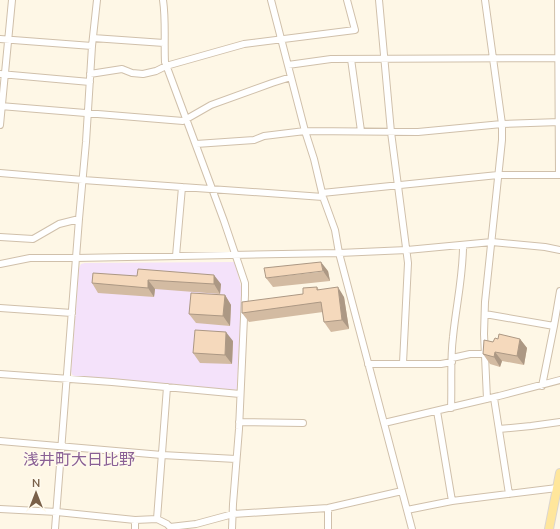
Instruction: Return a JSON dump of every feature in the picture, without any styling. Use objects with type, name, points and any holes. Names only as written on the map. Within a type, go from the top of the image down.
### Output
[{"type":"main road","points":[[549,529],[560,473]]},
{"type":"street","points":[[0,125],[3,74],[12,0]]},
{"type":"street","points":[[56,529],[66,379],[83,180],[92,46],[97,0]]},
{"type":"street","points":[[163,0],[165,13],[164,43],[166,66],[213,190],[244,283],[245,295],[239,422],[232,529]]},
{"type":"street","points":[[271,0],[323,195],[335,230],[339,253],[412,529]]},
{"type":"street","points":[[90,74],[122,69],[132,73],[143,74],[244,44],[281,38],[355,30],[347,0]]},
{"type":"street","points":[[379,0],[391,132],[408,263],[403,363]]},
{"type":"street","points":[[485,0],[502,124],[485,314],[487,399]]},
{"type":"street","points":[[0,173],[213,190],[323,195],[398,185],[498,175],[559,175],[560,122],[558,0]]},
{"type":"street","points":[[93,38],[164,43]]},
{"type":"street","points":[[0,39],[92,46]]},
{"type":"street","points":[[288,66],[331,59],[559,58]]},
{"type":"street","points":[[351,59],[361,131]]},
{"type":"street","points":[[3,74],[90,82]]},
{"type":"street","points":[[1,106],[183,121],[212,105],[291,77]]},
{"type":"street","points":[[196,144],[254,140],[275,134],[306,131],[418,132],[502,124],[560,122]]},
{"type":"street","points":[[176,256],[182,187]]},
{"type":"street","points":[[0,237],[33,239],[59,224],[79,219]]},
{"type":"street","points":[[0,264],[30,258],[339,253],[463,246],[492,242],[545,247],[560,250]]},
{"type":"street","points":[[451,408],[452,338],[458,309],[463,263],[463,246]]},
{"type":"street","points":[[542,386],[560,291]]},
{"type":"street","points":[[0,308],[72,313]]},
{"type":"street","points":[[485,314],[554,326]]},
{"type":"street","points":[[368,364],[440,364],[470,354],[485,354]]},
{"type":"street","points":[[0,374],[112,382],[240,394]]},
{"type":"street","points":[[384,423],[494,398],[560,380]]},
{"type":"street","points":[[157,519],[157,499],[167,387]]},
{"type":"street","points":[[494,398],[509,494]]},
{"type":"street","points":[[438,411],[452,501]]},
{"type":"street","points":[[239,422],[303,423]]},
{"type":"street","points":[[499,429],[560,422]]},
{"type":"street","points":[[0,441],[162,455],[236,459]]},
{"type":"street","points":[[407,510],[452,501],[557,488]]},
{"type":"street","points":[[0,508],[135,520],[157,519],[171,528],[196,524],[233,514],[328,508],[402,491]]},
{"type":"street","points":[[328,508],[328,529]]},
{"type":"street","points":[[135,520],[135,529]]},
{"type":"shaded area","points":[[235,262],[242,291],[237,389],[233,391],[78,377],[72,375],[71,371],[79,268],[81,264]]},
{"type":"building","points":[[321,262],[323,271],[266,278],[264,268]]},
{"type":"building","points":[[138,269],[214,275],[214,284],[148,280],[148,288],[92,283],[93,273],[137,276]]},
{"type":"building","points":[[317,287],[317,290],[338,287],[342,320],[324,322],[321,302],[242,313],[242,302],[303,294],[303,288]]},
{"type":"building","points":[[191,293],[225,295],[223,316],[189,314]]},
{"type":"building","points":[[195,330],[226,332],[225,355],[193,353]]},
{"type":"building","points":[[499,334],[520,339],[517,356],[495,352],[494,357],[483,354],[484,340],[493,342],[495,338],[498,339]]},
{"type":"district","name":"浅井町大日比野","points":[[79,459]]}]
